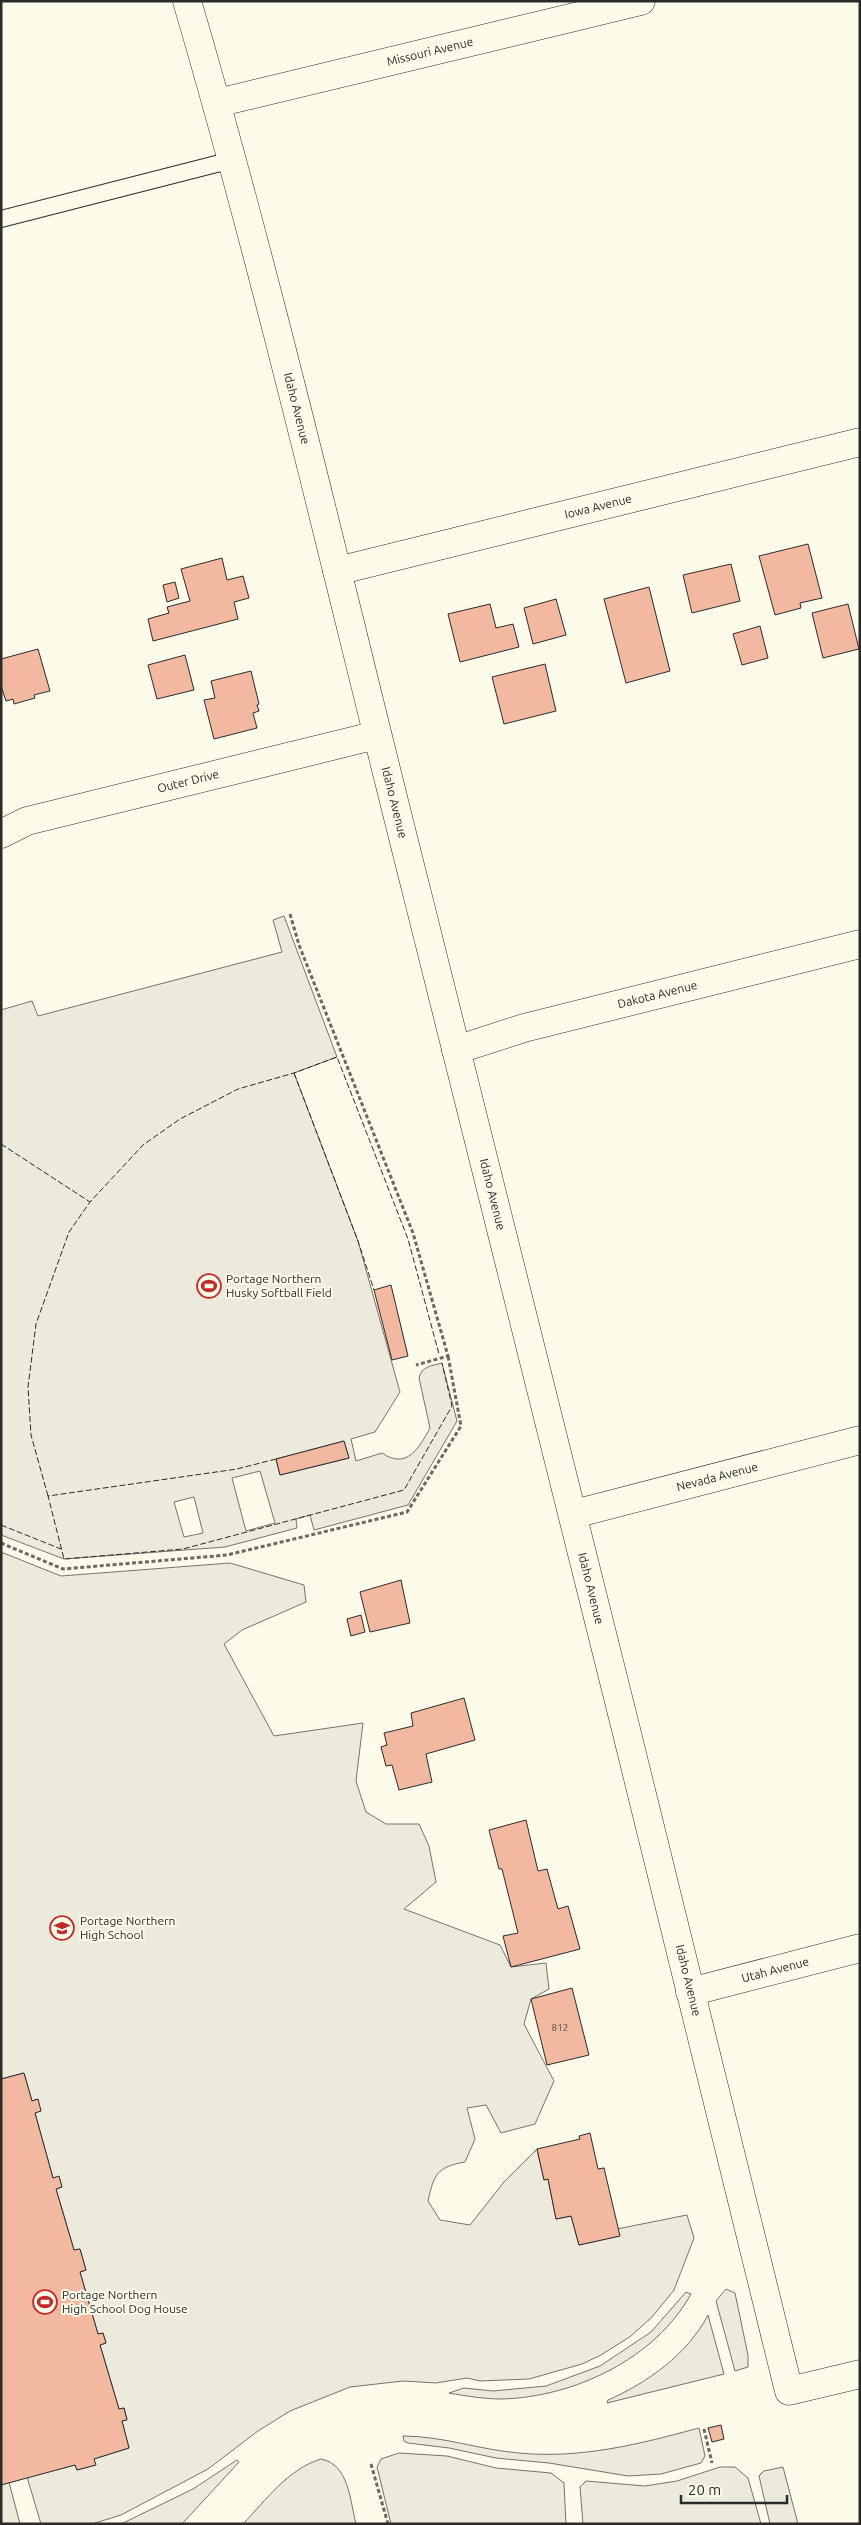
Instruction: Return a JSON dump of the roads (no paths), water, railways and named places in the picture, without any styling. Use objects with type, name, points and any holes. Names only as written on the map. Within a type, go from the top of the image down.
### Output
[{"type":"street","name":"Idaho Avenue","points":[[187,1],[217,103],[337,571],[574,1514],[789,2391],[860,2374]]},
{"type":"street","name":"Missouri Avenue","points":[[217,103],[641,1]]},
{"type":"street","name":"Iowa Avenue","points":[[337,571],[860,442]]},
{"type":"street","name":"Outer Drive","points":[[1,834],[28,821],[377,734]]},
{"type":"street","name":"Dakota Avenue","points":[[456,1050],[524,1028],[860,944]]},
{"type":"street","name":"Nevada Avenue","points":[[574,1514],[860,1440]]},
{"type":"street","name":"Utah Avenue","points":[[690,1992],[860,1948]]},
{"type":"lane","points":[[1,219],[232,160]]},
{"type":"place","name":"Portage Northern Husky Softball Field","points":[[209,1286]]},
{"type":"place","name":"Portage Northern High School","points":[[62,1928]]},
{"type":"place","name":"Portage Northern High School Dog House","points":[[45,2302]]}]
